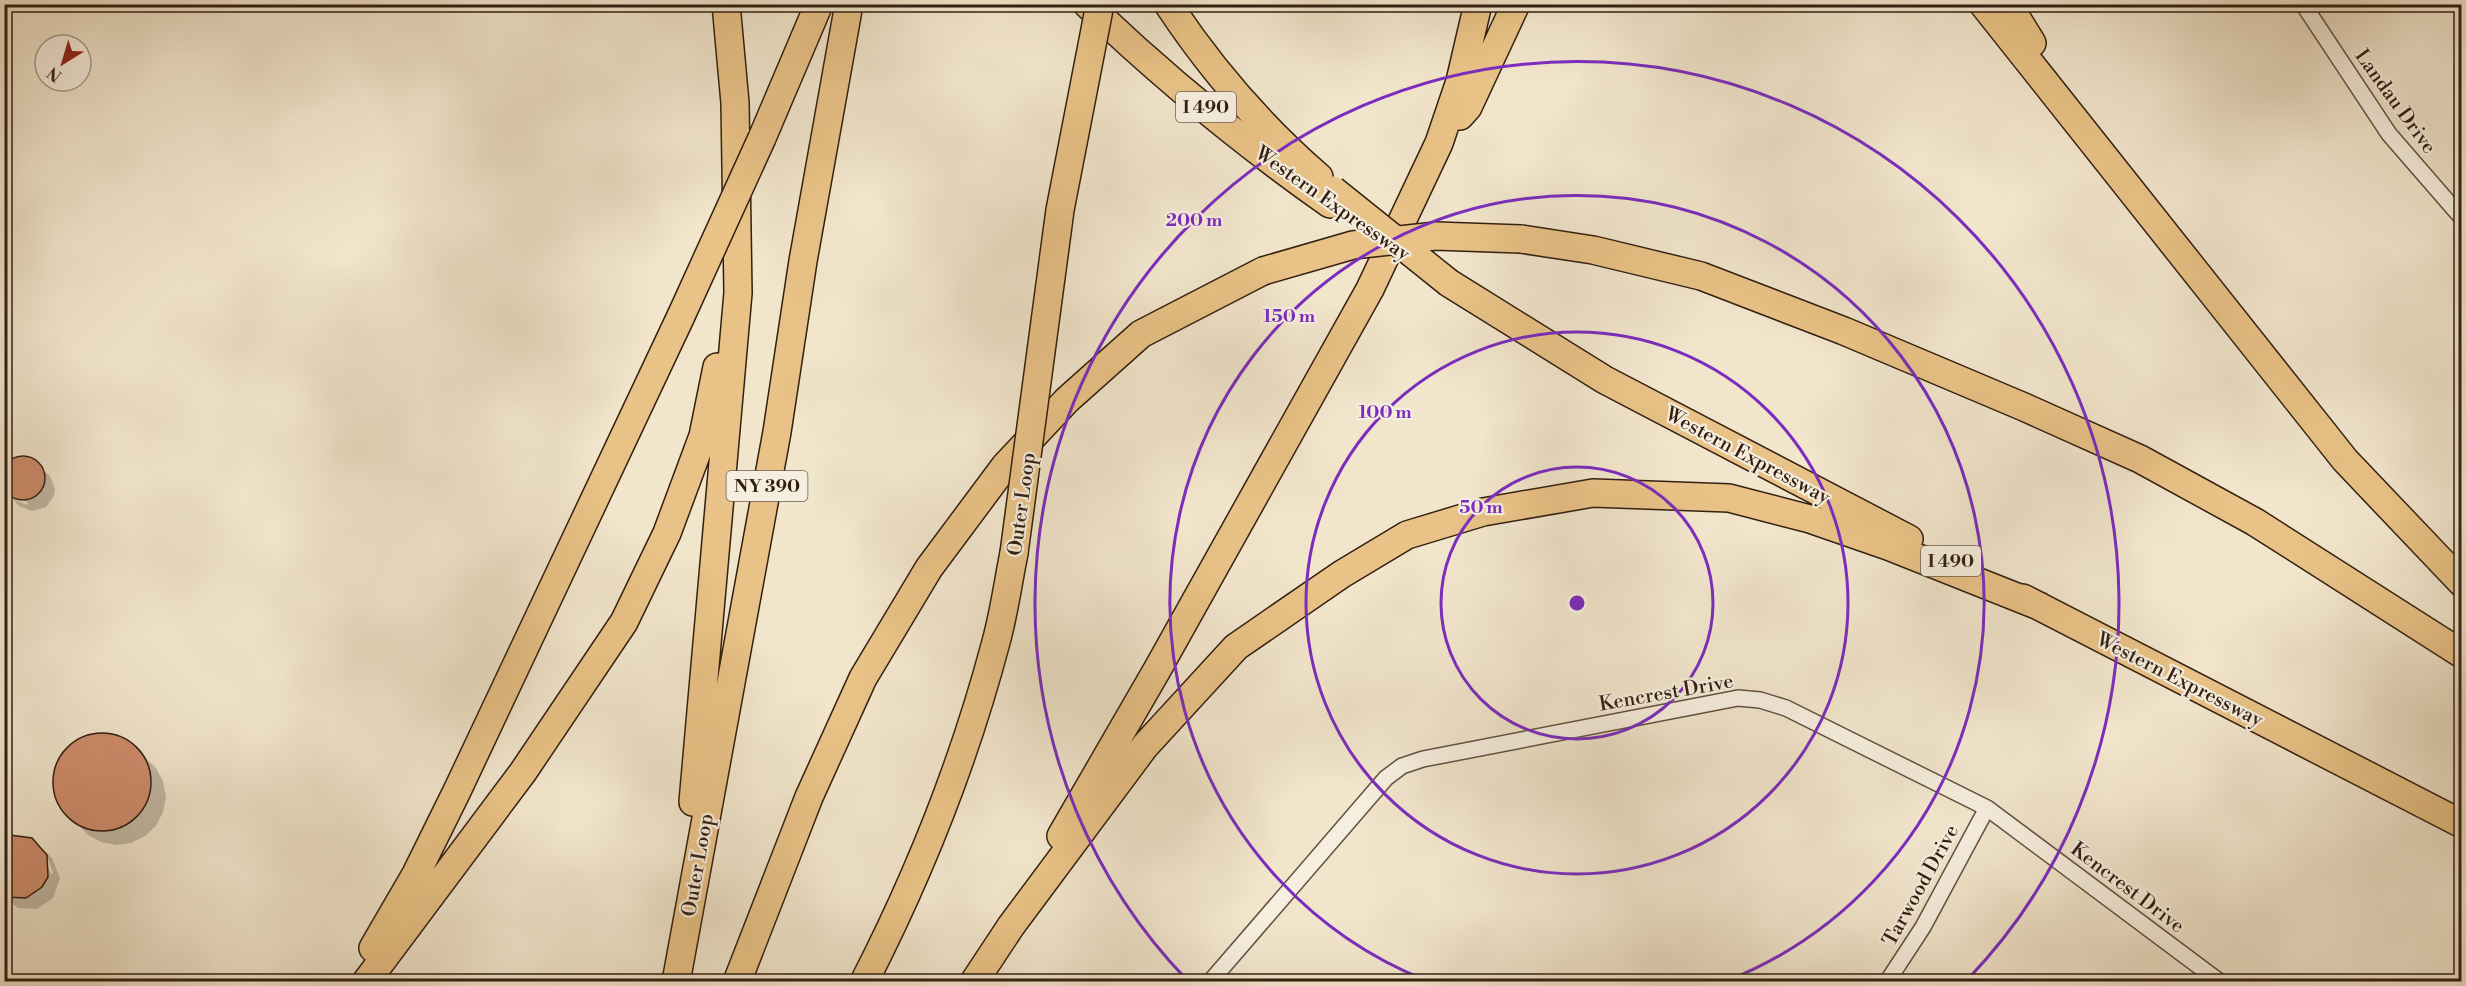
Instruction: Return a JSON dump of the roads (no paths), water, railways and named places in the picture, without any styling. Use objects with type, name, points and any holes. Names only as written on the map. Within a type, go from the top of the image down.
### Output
[{"type":"highway","points":[[677,974],[738,293],[735,103],[726,4]]},
{"type":"highway","points":[[353,981],[416,874],[457,791],[681,316],[762,138],[819,4]]},
{"type":"highway","name":"Outer Loop","points":[[677,974],[777,432],[803,261],[849,4]]},
{"type":"highway","name":"Western Expressway","points":[[1087,4],[1125,41],[1243,138],[1332,197],[1449,283],[1605,380],[2462,824]]},
{"type":"highway","name":"Outer Loop","points":[[864,981],[892,926],[966,745],[997,641],[1014,553],[1060,210],[1100,4]]},
{"type":"highway","points":[[1168,4],[1196,46],[1235,94],[1332,197]]},
{"type":"highway","points":[[1011,926],[1370,289],[1439,143],[1460,81],[1478,4]]},
{"type":"highway","points":[[1439,143],[1468,107],[1516,4]]},
{"type":"highway","points":[[1983,4],[2345,460],[2462,583]]},
{"type":"highway","points":[[2008,4],[2153,216]]},
{"type":"highway","points":[[737,981],[809,797],[863,678],[943,549],[1005,466],[1067,400],[1141,334],[1263,271],[1353,245],[1436,236],[1521,239],[1593,250],[1701,276],[1844,331],[2140,459],[2255,522],[2462,654]]},
{"type":"highway","points":[[366,981],[523,772],[624,622],[668,533],[703,436],[738,260]]},
{"type":"highway","points":[[974,981],[1011,926],[1145,746],[1236,647],[1342,574],[1407,535],[1483,512],[1593,493],[1729,498],[1810,519],[1888,546],[2040,606]]},
{"type":"street","name":"Landau Drive","points":[[2303,4],[2389,134],[2462,218]]},
{"type":"street","name":"Kencrest Drive","points":[[1210,981],[1386,778],[1402,766],[1423,759],[1738,698],[1760,700],[1785,708],[1987,808],[2220,981]]},
{"type":"street","name":"Tarwood Drive","points":[[1887,981],[1923,927],[1987,808]]}]
